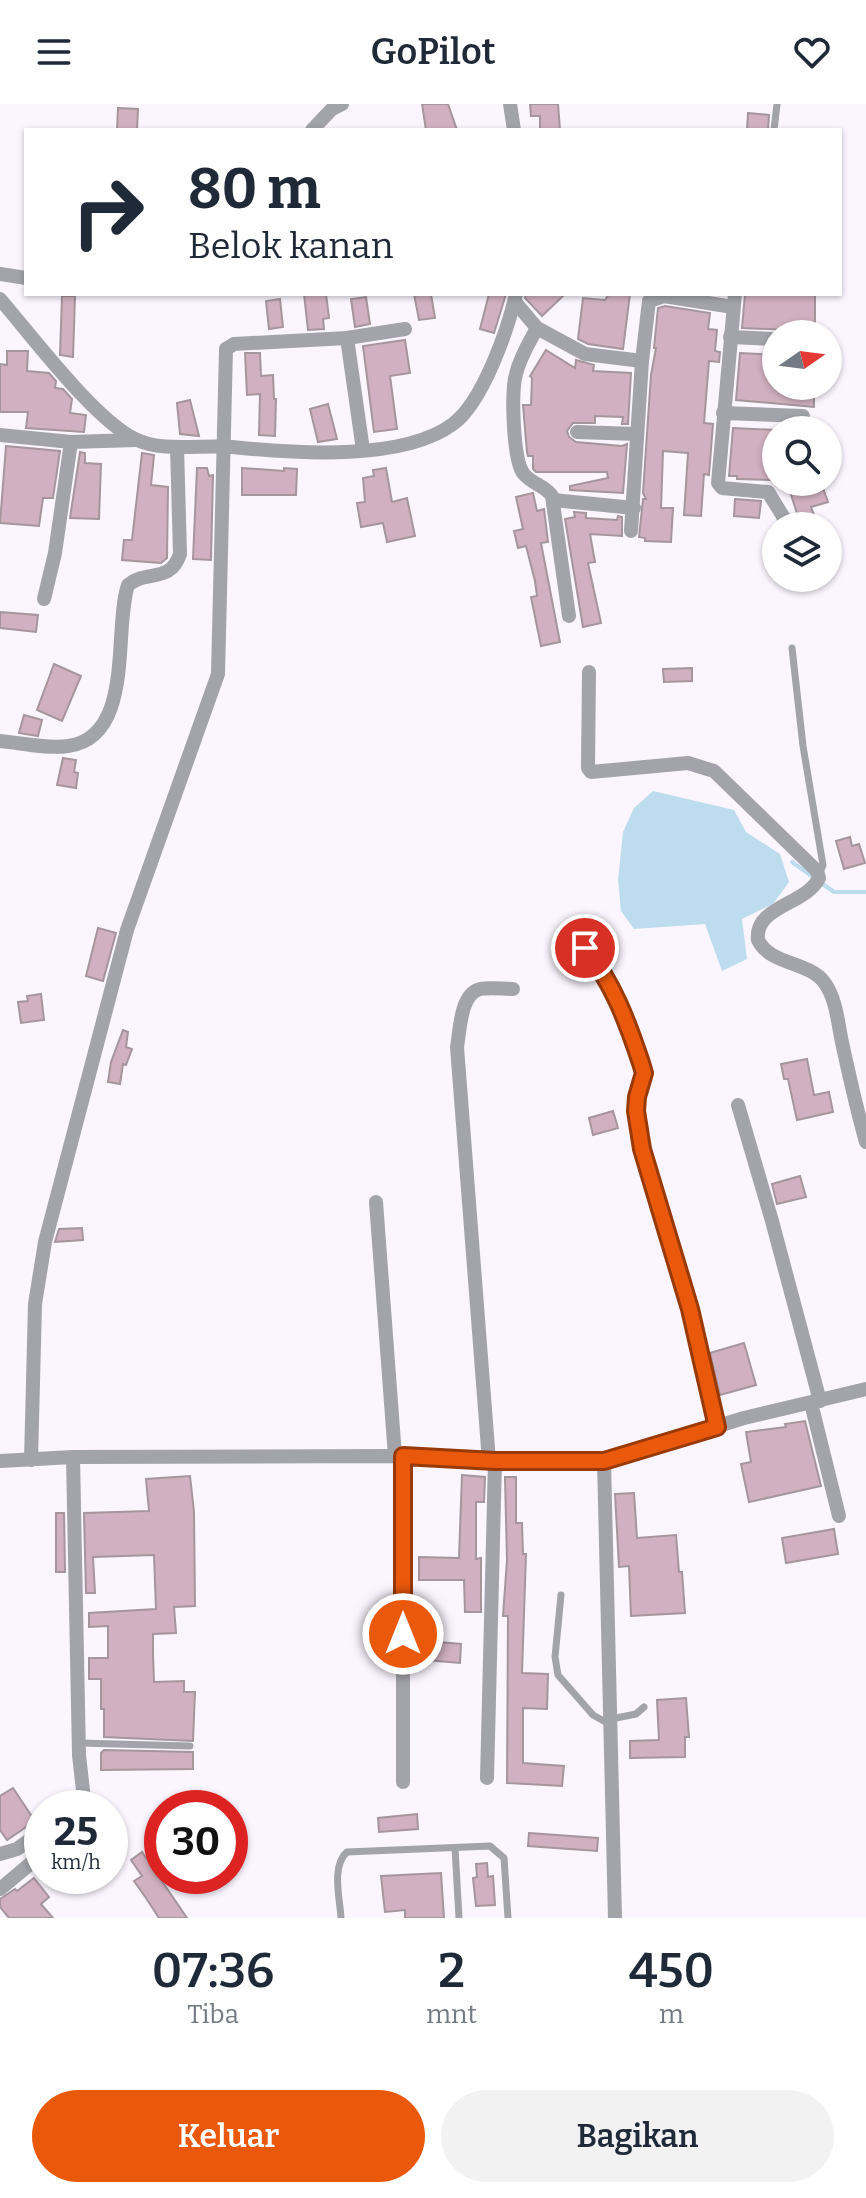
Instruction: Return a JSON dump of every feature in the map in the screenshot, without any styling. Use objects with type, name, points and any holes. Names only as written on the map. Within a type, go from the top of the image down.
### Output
[{"type":"street","points":[[510,104],[514,128]]},
{"type":"street","points":[[314,128],[336,106]]},
{"type":"street","points":[[0,274],[24,278]]},
{"type":"street","points":[[516,298],[537,328],[585,354],[642,361]]},
{"type":"street","points":[[0,435],[71,442],[136,440],[177,447],[223,446],[303,454],[409,443],[454,423],[477,392],[496,356],[516,298]]},
{"type":"street","points":[[631,531],[647,306],[653,298],[734,300],[719,486],[768,492],[780,512]]},
{"type":"street","points":[[0,299],[101,413],[136,440]]},
{"type":"street","points":[[537,328],[523,355],[513,390],[518,459],[527,477],[549,491],[553,500],[569,616]]},
{"type":"street","points":[[31,1460],[35,1304],[45,1242],[127,930],[218,674],[228,347],[347,338],[405,329]]},
{"type":"street","points":[[730,337],[762,338]]},
{"type":"street","points":[[347,338],[363,450]]},
{"type":"street","points":[[723,413],[803,416]]},
{"type":"street","points":[[577,432],[637,434]]},
{"type":"street","points":[[44,599],[55,553],[71,442]]},
{"type":"street","points":[[0,741],[68,746],[92,736],[104,721],[118,680],[128,585],[135,579],[167,572],[176,564],[180,554],[177,447]]},
{"type":"street","points":[[553,500],[634,508]]},
{"type":"street","points":[[589,672],[588,768],[591,772],[688,763],[708,768],[818,880],[810,892],[768,915],[758,928],[758,940],[768,952],[812,972],[826,985],[834,1004],[866,1142]]},
{"type":"street","points":[[585,948],[611,985],[644,1073],[636,1111],[640,1139],[690,1309],[717,1427]]},
{"type":"street","points":[[487,1778],[492,1461],[457,1047],[465,1003],[473,993],[481,989],[513,989]]},
{"type":"street","points":[[738,1105],[772,1221],[839,1516]]},
{"type":"street","points":[[376,1202],[399,1456],[403,1782]]},
{"type":"street","points":[[0,1461],[73,1457],[399,1456],[492,1461],[604,1461],[717,1427],[866,1389]]},
{"type":"street","points":[[73,1457],[79,1743],[83,1790]]},
{"type":"street","points":[[604,1461],[615,1918]]},
{"type":"street","points":[[0,1854],[24,1844]]},
{"type":"street","points":[[0,1889],[24,1869]]},
{"type":"lane","points":[[774,128],[777,104]]},
{"type":"lane","points":[[792,648],[803,746],[823,865],[818,880]]},
{"type":"lane","points":[[561,1595],[555,1657],[558,1675],[593,1715],[611,1722],[636,1714],[644,1707]]},
{"type":"lane","points":[[79,1743],[190,1746]]},
{"type":"lane","points":[[341,1918],[338,1868],[342,1855],[347,1852],[490,1846],[500,1852],[505,1866],[508,1918]]},
{"type":"lane","points":[[455,1848],[459,1918]]},
{"type":"water","points":[[653,791],[734,810],[746,832],[780,854],[789,882],[773,904],[742,919],[747,959],[722,971],[705,924],[634,929],[621,911],[618,880],[623,832],[634,808]]},
{"type":"building","points":[[422,104],[448,104],[456,128],[426,128]]},
{"type":"building","points":[[530,104],[558,104],[560,128],[540,128],[540,116],[531,116]]},
{"type":"building","points":[[118,108],[138,109],[137,128],[117,128]]},
{"type":"building","points":[[748,113],[769,115],[768,128],[747,128]]},
{"type":"building","points":[[62,296],[75,296],[73,357],[60,355]]},
{"type":"building","points":[[304,296],[326,296],[329,318],[323,319],[324,329],[308,330]]},
{"type":"building","points":[[414,296],[431,296],[435,318],[419,320]]},
{"type":"building","points":[[488,296],[505,296],[494,333],[480,329]]},
{"type":"building","points":[[526,296],[563,296],[542,316]]},
{"type":"building","points":[[608,296],[630,296],[623,349],[588,344],[578,339],[583,298],[605,300]]},
{"type":"building","points":[[745,296],[815,296],[815,320],[762,320],[762,329],[742,328]]},
{"type":"building","points":[[366,297],[370,324],[355,327],[351,299]]},
{"type":"building","points":[[280,299],[283,327],[269,329],[266,301]]},
{"type":"building","points":[[665,306],[710,313],[708,329],[717,330],[715,351],[720,352],[719,362],[709,361],[704,423],[713,424],[709,475],[704,474],[701,516],[684,515],[688,453],[663,451],[661,508],[673,508],[671,542],[645,541],[645,538],[639,537],[643,499],[646,499],[643,493],[658,308]]},
{"type":"building","points":[[405,340],[410,373],[390,376],[397,429],[374,432],[363,346]]},
{"type":"building","points":[[546,350],[575,368],[576,360],[594,365],[593,371],[631,373],[628,424],[622,424],[623,417],[595,416],[595,423],[573,423],[567,431],[576,442],[627,444],[623,493],[570,490],[570,486],[608,478],[607,472],[536,472],[533,469],[533,456],[528,456],[527,452],[523,405],[531,405],[530,376]]},
{"type":"building","points":[[7,351],[28,351],[27,371],[49,373],[56,381],[55,388],[63,389],[72,399],[70,413],[86,415],[84,432],[26,428],[28,412],[0,412],[0,364],[7,365]]},
{"type":"building","points":[[245,353],[260,353],[261,376],[273,375],[275,436],[259,435],[260,394],[247,395]]},
{"type":"building","points":[[740,353],[762,354],[762,400],[814,400],[814,407],[736,400]]},
{"type":"building","points":[[190,400],[199,436],[180,434],[177,403]]},
{"type":"building","points":[[328,404],[337,439],[318,442],[310,409]]},
{"type":"building","points":[[733,428],[762,429],[762,480],[729,476]]},
{"type":"building","points":[[6,446],[60,451],[53,498],[43,498],[39,526],[0,523]]},
{"type":"building","points":[[80,452],[85,453],[85,463],[101,464],[99,519],[70,518]]},
{"type":"building","points":[[142,453],[154,455],[151,485],[168,487],[167,558],[161,563],[122,560],[124,540],[132,540]]},
{"type":"building","points":[[197,468],[207,468],[209,476],[213,475],[211,560],[193,559]]},
{"type":"building","points":[[242,468],[297,469],[296,495],[242,495]]},
{"type":"building","points":[[386,468],[392,502],[407,498],[415,536],[387,542],[383,523],[361,527],[357,503],[365,502],[363,478],[374,476],[373,470]]},
{"type":"building","points":[[533,493],[537,511],[544,509],[548,542],[541,543],[560,642],[541,646],[531,597],[537,596],[535,581],[526,546],[518,548],[514,531],[523,529],[516,497]]},
{"type":"building","points":[[791,496],[826,496],[828,502],[811,507],[813,512],[797,512]]},
{"type":"building","points":[[735,499],[761,501],[759,518],[734,516]]},
{"type":"building","points":[[574,512],[586,513],[586,518],[617,520],[618,516],[622,517],[622,536],[590,534],[595,562],[588,563],[601,623],[583,627],[565,519],[575,517]]},
{"type":"building","points":[[0,612],[38,615],[36,632],[0,628]]},
{"type":"building","points":[[54,664],[81,676],[62,721],[37,710]]},
{"type":"building","points":[[692,668],[692,681],[664,682],[663,669]]},
{"type":"building","points":[[24,715],[42,720],[38,736],[19,733]]},
{"type":"building","points":[[63,758],[76,760],[76,788],[57,785]]},
{"type":"building","points":[[850,837],[852,846],[859,844],[865,863],[844,869],[836,841]]},
{"type":"building","points":[[98,928],[116,933],[103,981],[86,976]]},
{"type":"building","points":[[41,994],[44,1020],[21,1023],[18,1002],[28,1001],[27,996]]},
{"type":"building","points":[[123,1030],[128,1032],[126,1047],[132,1049],[126,1065],[123,1064],[120,1084],[108,1082],[111,1062]]},
{"type":"building","points":[[807,1059],[814,1095],[829,1092],[833,1112],[797,1120],[788,1079],[784,1079],[781,1064]]},
{"type":"building","points":[[613,1111],[618,1128],[593,1135],[589,1118]]},
{"type":"building","points":[[800,1176],[806,1197],[777,1204],[772,1184]]},
{"type":"building","points":[[82,1228],[83,1240],[55,1242],[59,1229]]},
{"type":"building","points":[[744,1343],[756,1385],[720,1395],[710,1353]]},
{"type":"building","points":[[805,1421],[821,1486],[749,1502],[741,1464],[751,1462],[746,1432],[786,1427],[785,1424]]},
{"type":"building","points":[[462,1475],[485,1477],[484,1502],[476,1502],[476,1559],[481,1558],[481,1612],[465,1612],[464,1580],[419,1580],[419,1557],[459,1558]]},
{"type":"building","points":[[190,1476],[194,1512],[195,1606],[174,1607],[176,1633],[153,1634],[153,1654],[154,1682],[184,1681],[184,1692],[195,1692],[193,1741],[104,1737],[101,1679],[89,1679],[89,1658],[108,1658],[108,1626],[89,1627],[89,1613],[156,1609],[154,1555],[93,1557],[95,1593],[86,1593],[84,1513],[149,1511],[146,1479]]},
{"type":"building","points":[[505,1477],[516,1477],[516,1523],[522,1523],[523,1554],[526,1554],[522,1673],[548,1674],[547,1709],[523,1708],[523,1763],[564,1766],[562,1786],[507,1783],[508,1616],[503,1616],[507,1560]]},
{"type":"building","points":[[634,1493],[637,1538],[676,1535],[685,1613],[631,1616],[629,1566],[619,1567],[615,1494]]},
{"type":"building","points":[[56,1513],[64,1513],[65,1572],[56,1572]]},
{"type":"building","points":[[834,1529],[838,1554],[786,1563],[782,1538]]},
{"type":"building","points":[[416,1640],[461,1644],[460,1663],[414,1659]]},
{"type":"building","points":[[686,1698],[689,1737],[685,1737],[685,1757],[630,1758],[630,1741],[659,1740],[657,1700]]},
{"type":"building","points":[[104,1750],[193,1752],[193,1769],[101,1770],[101,1753]]},
{"type":"building","points":[[13,1788],[24,1804],[24,1828],[7,1840],[0,1830],[0,1796]]},
{"type":"building","points":[[417,1814],[418,1829],[379,1832],[378,1818]]},
{"type":"building","points":[[529,1833],[598,1838],[597,1851],[528,1846]]},
{"type":"building","points":[[142,1852],[144,1855],[144,1894],[171,1894],[187,1918],[159,1918],[134,1881],[142,1876],[131,1860]]},
{"type":"building","points":[[487,1863],[488,1877],[493,1876],[495,1905],[476,1906],[473,1878],[477,1877],[476,1864]]},
{"type":"building","points":[[441,1873],[444,1918],[405,1918],[405,1910],[385,1912],[381,1876]]},
{"type":"building","points":[[24,1886],[24,1894],[47,1894],[49,1897],[41,1904],[53,1918],[9,1918],[0,1907],[0,1899],[15,1889],[17,1891]]},
{"type":"waterway","points":[[792,862],[813,877]]},
{"type":"waterway","points":[[820,882],[834,892],[866,892]]},
{"type":"route","points":[[403,1634],[403,1456],[495,1461],[604,1461],[717,1427],[690,1309],[642,1149],[636,1111],[644,1073],[614,991],[585,948]]}]
